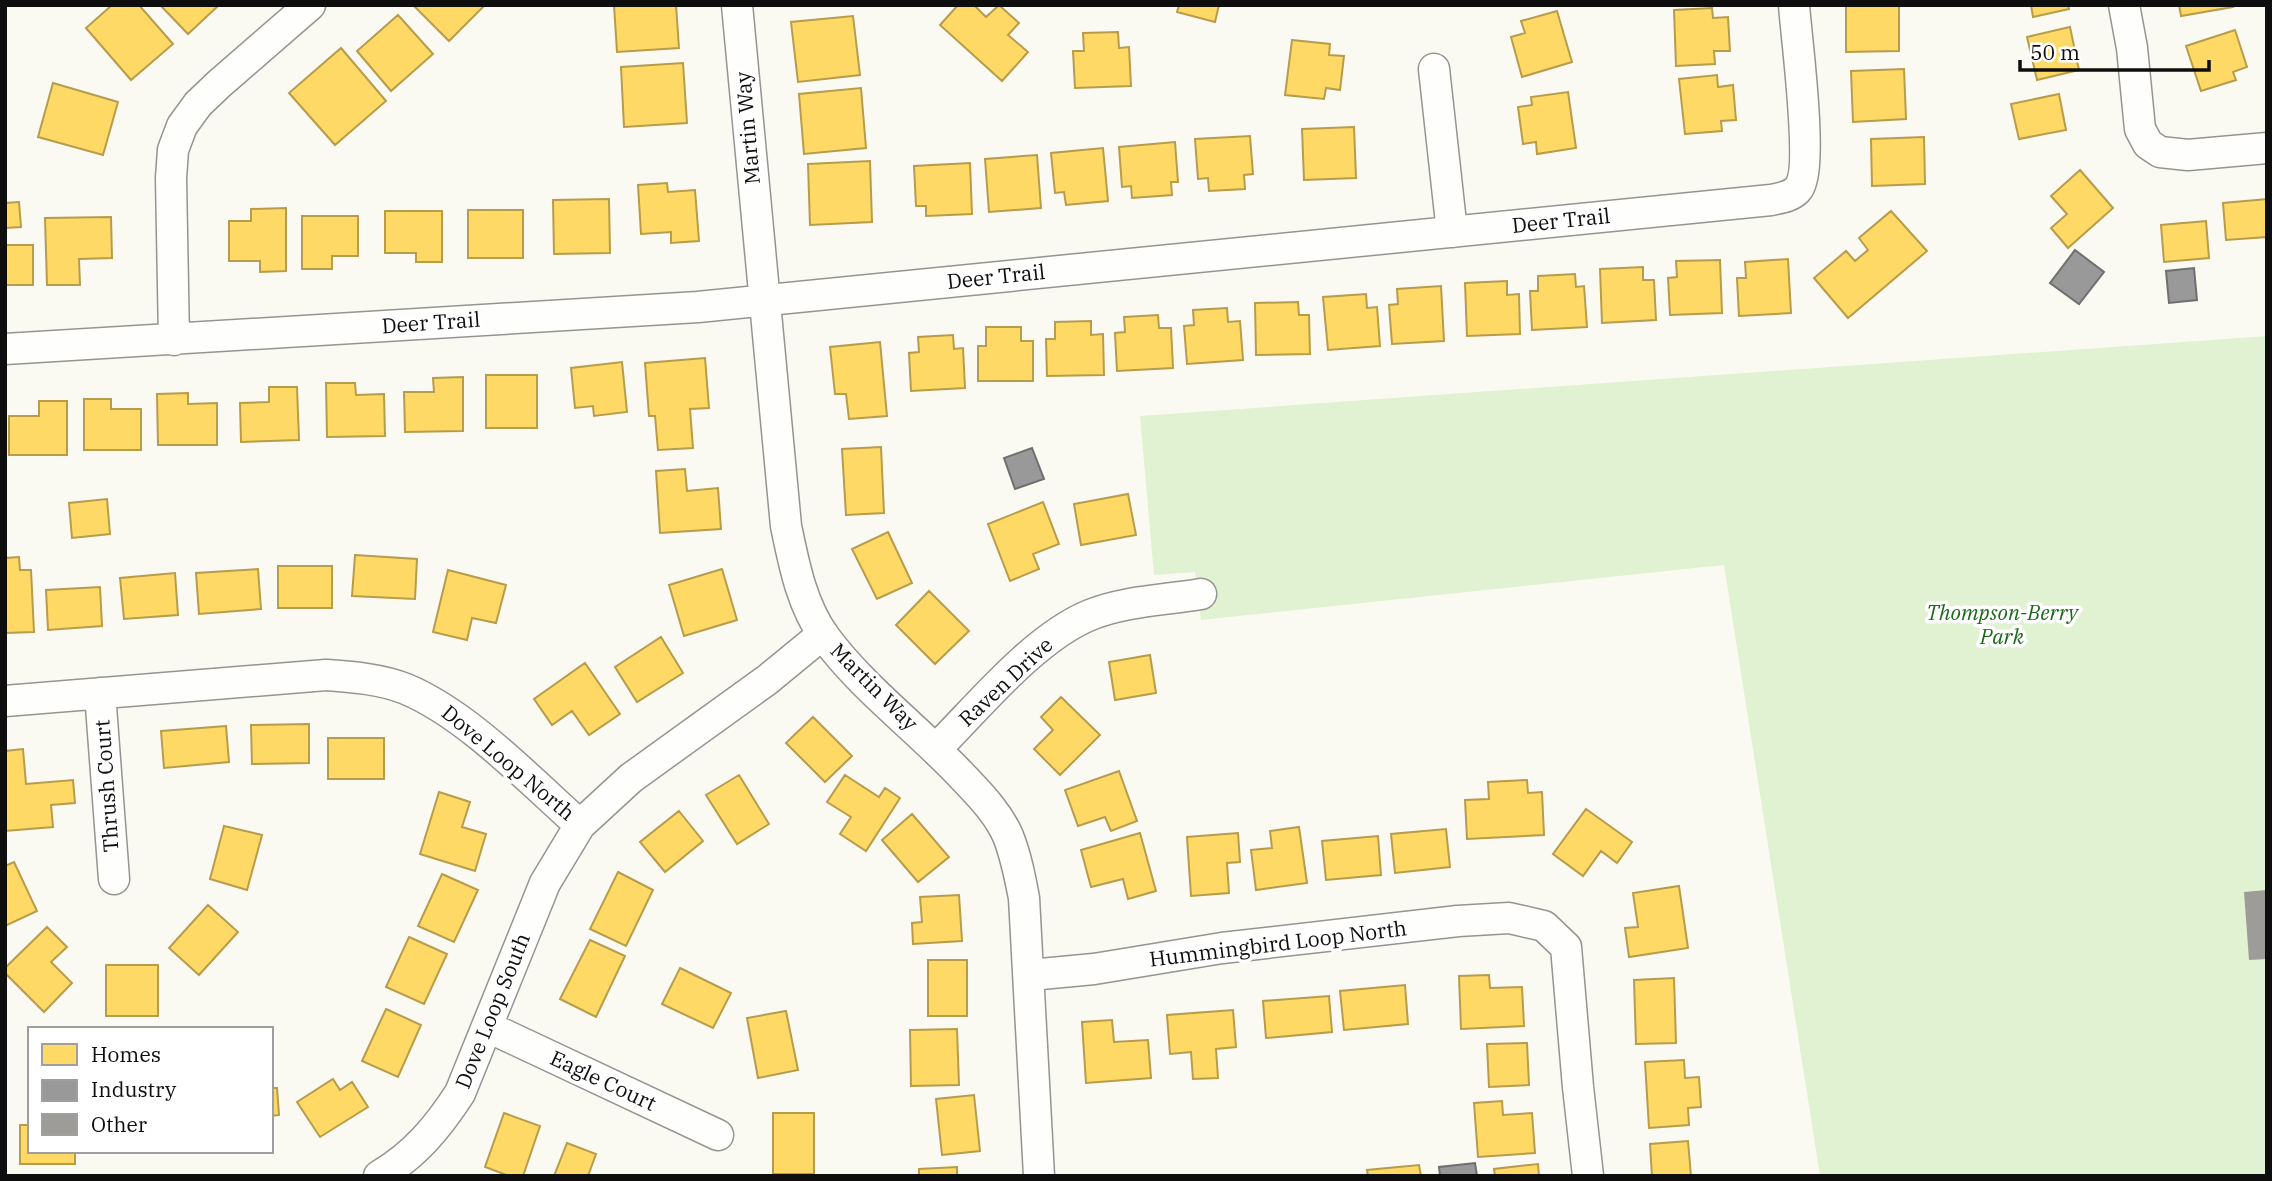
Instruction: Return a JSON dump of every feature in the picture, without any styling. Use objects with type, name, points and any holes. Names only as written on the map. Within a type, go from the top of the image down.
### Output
[{"type":"street","points":[[174,340],[170,178],[173,150],[182,126],[198,104],[219,84],[310,5]]},
{"type":"street","name":"Martin Way","points":[[737,5],[786,526],[801,593],[823,634],[857,675],[936,748],[989,805],[1007,834],[1018,866],[1024,898],[1039,1176]]},
{"type":"street","name":"Deer Trail","points":[[5,349],[698,307],[1771,200],[1798,190],[1804,175],[1805,139],[1794,5]]},
{"type":"street","points":[[2124,5],[2132,48],[2140,129],[2148,144],[2160,152],[2208,155],[2267,148]]},
{"type":"street","points":[[1434,69],[1452,232]]},
{"type":"street","name":"Raven Drive","points":[[936,748],[1024,660],[1065,628],[1110,608],[1201,594]]},
{"type":"street","name":"Dove Loop North","points":[[5,701],[326,675],[366,678],[404,688],[438,704],[468,725],[580,825],[631,778],[766,680],[823,634]]},
{"type":"street","name":"Thrush Court","points":[[100,693],[114,878]]},
{"type":"street","name":"Dove Loop South","points":[[379,1176],[419,1147],[442,1121],[460,1093],[545,883],[580,825]]},
{"type":"street","name":"Hummingbird Loop North","points":[[1030,975],[1094,970],[1222,948],[1458,921],[1509,918],[1544,926],[1566,947],[1588,1176]]},
{"type":"street","name":"Eagle Court","points":[[488,1027],[718,1135]]},
{"type":"green space","name":"Thompson-Berry Park","points":[[2267,336],[2267,1176],[1820,1176],[1724,565],[1201,620],[1195,572],[1154,575],[1140,416]]},
{"type":"building: Homes","points":[[112,5],[139,5],[173,44],[131,80],[86,28]]},
{"type":"building: Homes","points":[[160,5],[219,5],[188,34]]},
{"type":"building: Homes","points":[[413,5],[485,5],[449,41]]},
{"type":"building: Homes","points":[[614,5],[676,5],[679,48],[617,52]]},
{"type":"building: Homes","points":[[958,5],[974,5],[986,17],[999,5],[1019,23],[1008,35],[1028,52],[1002,81],[940,25]]},
{"type":"building: Homes","points":[[1179,5],[1219,5],[1215,22],[1177,12]]},
{"type":"building: Homes","points":[[1846,5],[1899,5],[1899,51],[1846,52]]},
{"type":"building: Homes","points":[[2031,5],[2068,5],[2069,9],[2033,17]]},
{"type":"building: Homes","points":[[2179,5],[2232,5],[2233,7],[2181,16]]},
{"type":"building: Homes","points":[[1712,8],[1713,18],[1728,17],[1730,51],[1714,51],[1715,64],[1676,66],[1674,10]]},
{"type":"building: Homes","points":[[1557,11],[1572,62],[1522,77],[1511,37],[1525,33],[1521,21]]},
{"type":"building: Homes","points":[[398,15],[433,54],[391,91],[357,51]]},
{"type":"building: Homes","points":[[853,16],[860,75],[798,82],[791,22]]},
{"type":"building: Homes","points":[[2070,27],[2079,70],[2037,80],[2027,37]]},
{"type":"building: Homes","points":[[2235,30],[2247,67],[2233,72],[2236,80],[2201,91],[2186,46]]},
{"type":"building: Homes","points":[[1118,32],[1119,48],[1129,47],[1131,86],[1075,88],[1073,51],[1084,51],[1083,33]]},
{"type":"building: Homes","points":[[1292,40],[1330,44],[1329,55],[1344,56],[1340,90],[1326,88],[1324,99],[1285,95]]},
{"type":"building: Homes","points":[[341,48],[386,101],[335,145],[289,93]]},
{"type":"building: Homes","points":[[683,63],[687,123],[624,127],[621,67]]},
{"type":"building: Homes","points":[[1904,69],[1906,119],[1853,122],[1851,71]]},
{"type":"building: Homes","points":[[1717,75],[1718,87],[1733,85],[1736,120],[1721,121],[1722,131],[1685,134],[1679,79]]},
{"type":"building: Homes","points":[[53,83],[118,102],[103,155],[38,137]]},
{"type":"building: Homes","points":[[861,88],[866,148],[804,154],[799,94]]},
{"type":"building: Homes","points":[[1568,92],[1576,148],[1537,154],[1536,142],[1523,144],[1518,107],[1532,105],[1531,97]]},
{"type":"building: Homes","points":[[2059,94],[2066,130],[2019,139],[2011,104]]},
{"type":"building: Homes","points":[[1354,127],[1356,178],[1304,180],[1302,129]]},
{"type":"building: Homes","points":[[1250,136],[1253,174],[1244,175],[1245,189],[1209,191],[1208,178],[1198,179],[1195,139]]},
{"type":"building: Homes","points":[[1924,137],[1925,184],[1872,186],[1871,139]]},
{"type":"building: Homes","points":[[1175,142],[1178,182],[1171,182],[1172,195],[1132,198],[1131,186],[1122,187],[1119,147]]},
{"type":"building: Homes","points":[[1103,148],[1108,201],[1066,205],[1064,192],[1055,193],[1051,153]]},
{"type":"building: Homes","points":[[1037,155],[1041,208],[989,212],[985,159]]},
{"type":"building: Homes","points":[[870,161],[872,222],[810,225],[808,164]]},
{"type":"building: Homes","points":[[970,163],[972,214],[926,216],[926,206],[916,206],[914,166]]},
{"type":"building: Homes","points":[[2080,170],[2113,208],[2068,248],[2051,228],[2067,214],[2051,196]]},
{"type":"building: Homes","points":[[667,183],[668,192],[695,190],[699,241],[671,243],[671,232],[641,234],[638,185]]},
{"type":"building: Homes","points":[[609,199],[610,253],[554,254],[553,200]]},
{"type":"building: Homes","points":[[2267,199],[2267,237],[2226,240],[2223,203]]},
{"type":"building: Homes","points":[[19,202],[21,227],[5,228],[5,203]]},
{"type":"building: Homes","points":[[286,208],[286,271],[260,272],[260,261],[229,261],[229,221],[251,221],[251,209]]},
{"type":"building: Homes","points":[[468,210],[523,210],[523,258],[468,258]]},
{"type":"building: Homes","points":[[385,211],[442,211],[442,262],[416,262],[416,253],[385,253]]},
{"type":"building: Homes","points":[[1891,211],[1927,251],[1848,318],[1814,278],[1846,251],[1855,261],[1868,250],[1859,238]]},
{"type":"building: Homes","points":[[302,216],[358,216],[358,256],[332,256],[332,269],[302,269]]},
{"type":"building: Homes","points":[[111,217],[112,258],[79,259],[80,285],[47,285],[45,218]]},
{"type":"building: Homes","points":[[2206,221],[2209,258],[2164,262],[2161,225]]},
{"type":"building: Homes","points":[[5,245],[33,245],[33,285],[5,285]]},
{"type":"building: Homes","points":[[1788,259],[1791,313],[1739,316],[1737,278],[1746,278],[1745,262]]},
{"type":"building: Homes","points":[[1720,260],[1722,313],[1670,315],[1668,278],[1677,277],[1676,261]]},
{"type":"building: Homes","points":[[1643,267],[1643,280],[1654,280],[1656,320],[1602,323],[1600,269]]},
{"type":"building: Homes","points":[[1575,274],[1576,287],[1584,286],[1587,327],[1532,330],[1530,291],[1538,291],[1538,276]]},
{"type":"building: Homes","points":[[1507,281],[1507,295],[1519,294],[1520,334],[1467,336],[1465,283]]},
{"type":"building: Homes","points":[[1441,286],[1444,341],[1392,344],[1389,305],[1398,304],[1397,289]]},
{"type":"building: Homes","points":[[1366,294],[1367,308],[1377,307],[1380,346],[1328,350],[1323,297]]},
{"type":"building: Homes","points":[[1298,302],[1299,315],[1309,315],[1310,354],[1256,355],[1255,303]]},
{"type":"building: Homes","points":[[1227,308],[1228,322],[1240,321],[1243,360],[1187,364],[1184,326],[1194,325],[1193,310]]},
{"type":"building: Homes","points":[[1158,315],[1159,328],[1171,328],[1173,368],[1117,371],[1115,333],[1125,332],[1124,317]]},
{"type":"building: Homes","points":[[1091,321],[1091,335],[1103,334],[1104,375],[1047,376],[1046,339],[1055,339],[1055,322]]},
{"type":"building: Homes","points":[[986,327],[1021,327],[1021,341],[1033,341],[1033,381],[978,381],[978,346],[986,346]]},
{"type":"building: Homes","points":[[953,335],[954,349],[963,348],[965,388],[911,391],[909,353],[919,352],[918,337]]},
{"type":"building: Homes","points":[[880,342],[887,416],[849,419],[846,394],[835,394],[830,347]]},
{"type":"building: Homes","points":[[705,358],[709,408],[690,409],[693,448],[658,450],[655,416],[649,416],[645,363]]},
{"type":"building: Homes","points":[[622,362],[627,412],[594,416],[593,406],[575,408],[571,368]]},
{"type":"building: Homes","points":[[486,375],[537,375],[537,428],[486,428]]},
{"type":"building: Homes","points":[[463,377],[463,431],[405,432],[404,392],[434,392],[433,378]]},
{"type":"building: Homes","points":[[326,383],[355,383],[356,395],[384,394],[385,436],[327,437]]},
{"type":"building: Homes","points":[[269,387],[297,387],[299,440],[241,442],[240,403],[269,402]]},
{"type":"building: Homes","points":[[188,393],[188,404],[217,403],[217,445],[158,445],[157,394]]},
{"type":"building: Homes","points":[[84,399],[111,399],[111,409],[141,409],[141,450],[84,450]]},
{"type":"building: Homes","points":[[39,401],[67,401],[67,455],[9,455],[9,416],[39,416]]},
{"type":"building: Homes","points":[[881,447],[884,513],[846,515],[842,449]]},
{"type":"building: Homes","points":[[685,469],[687,491],[718,488],[721,529],[660,533],[656,471]]},
{"type":"building: Homes","points":[[1128,494],[1136,535],[1081,545],[1074,504]]},
{"type":"building: Homes","points":[[107,499],[110,534],[72,538],[69,503]]},
{"type":"building: Homes","points":[[1043,502],[1059,544],[1033,554],[1039,569],[1010,581],[988,524]]},
{"type":"building: Homes","points":[[888,532],[912,583],[877,599],[852,549]]},
{"type":"building: Homes","points":[[355,555],[417,559],[415,599],[352,596]]},
{"type":"building: Homes","points":[[19,557],[20,570],[31,570],[34,632],[5,633],[5,558]]},
{"type":"building: Homes","points":[[278,566],[332,566],[332,608],[278,608]]},
{"type":"building: Homes","points":[[258,569],[261,609],[199,614],[196,573]]},
{"type":"building: Homes","points":[[722,569],[737,620],[684,636],[669,585]]},
{"type":"building: Homes","points":[[448,570],[506,585],[496,623],[472,618],[467,640],[433,632]]},
{"type":"building: Homes","points":[[175,573],[178,615],[124,619],[120,578]]},
{"type":"building: Homes","points":[[100,587],[102,626],[48,630],[46,590]]},
{"type":"building: Homes","points":[[929,591],[969,631],[935,664],[896,625]]},
{"type":"building: Homes","points":[[661,637],[683,673],[637,702],[615,667]]},
{"type":"building: Homes","points":[[1150,655],[1156,693],[1115,700],[1109,662]]},
{"type":"building: Homes","points":[[585,663],[620,714],[589,735],[572,711],[552,725],[534,699]]},
{"type":"building: Homes","points":[[1061,697],[1100,735],[1060,775],[1034,749],[1053,730],[1041,717]]},
{"type":"building: Homes","points":[[813,717],[852,756],[825,782],[786,743]]},
{"type":"building: Homes","points":[[309,724],[309,763],[252,764],[251,725]]},
{"type":"building: Homes","points":[[226,726],[229,762],[164,768],[161,731]]},
{"type":"building: Homes","points":[[328,738],[384,738],[384,779],[328,779]]},
{"type":"building: Homes","points":[[23,749],[26,784],[73,780],[75,803],[51,805],[53,827],[5,831],[5,751]]},
{"type":"building: Homes","points":[[1119,771],[1137,821],[1111,831],[1105,817],[1078,826],[1065,790]]},
{"type":"building: Homes","points":[[739,775],[769,824],[737,844],[706,795]]},
{"type":"building: Homes","points":[[845,775],[879,797],[885,788],[900,798],[866,851],[840,834],[851,817],[827,802]]},
{"type":"building: Homes","points":[[1527,780],[1528,793],[1542,792],[1544,835],[1467,839],[1465,800],[1489,799],[1488,782]]},
{"type":"building: Homes","points":[[439,792],[470,802],[462,827],[486,834],[475,871],[420,854]]},
{"type":"building: Homes","points":[[1586,809],[1632,842],[1617,863],[1601,851],[1583,876],[1553,854]]},
{"type":"building: Homes","points":[[679,811],[703,841],[665,872],[640,842]]},
{"type":"building: Homes","points":[[912,814],[949,857],[918,882],[882,840]]},
{"type":"building: Homes","points":[[224,826],[262,835],[247,890],[210,879]]},
{"type":"building: Homes","points":[[1299,827],[1307,883],[1256,890],[1251,850],[1272,848],[1270,831]]},
{"type":"building: Homes","points":[[1446,829],[1450,867],[1395,873],[1391,834]]},
{"type":"building: Homes","points":[[1140,833],[1156,891],[1128,899],[1123,879],[1091,887],[1081,850]]},
{"type":"building: Homes","points":[[1238,833],[1240,862],[1227,863],[1229,893],[1191,896],[1187,837]]},
{"type":"building: Homes","points":[[1378,836],[1381,875],[1326,880],[1322,841]]},
{"type":"building: Homes","points":[[14,862],[37,911],[5,926],[5,866]]},
{"type":"building: Homes","points":[[618,872],[653,890],[626,946],[590,929]]},
{"type":"building: Homes","points":[[442,874],[478,890],[454,942],[418,926]]},
{"type":"building: Homes","points":[[1679,886],[1688,948],[1629,957],[1625,928],[1638,927],[1633,893]]},
{"type":"building: Homes","points":[[959,895],[962,941],[913,944],[912,923],[922,922],[920,897]]},
{"type":"building: Homes","points":[[208,905],[238,932],[199,975],[169,948]]},
{"type":"building: Homes","points":[[47,927],[67,947],[51,962],[72,983],[44,1012],[5,973],[5,968]]},
{"type":"building: Homes","points":[[409,937],[447,954],[424,1004],[386,987]]},
{"type":"building: Homes","points":[[590,940],[625,956],[596,1017],[560,999]]},
{"type":"building: Homes","points":[[928,960],[967,960],[967,1016],[928,1016]]},
{"type":"building: Homes","points":[[106,965],[158,965],[158,1016],[106,1016]]},
{"type":"building: Homes","points":[[680,968],[731,993],[713,1028],[662,1004]]},
{"type":"building: Homes","points":[[1489,975],[1490,988],[1522,987],[1524,1026],[1461,1029],[1459,976]]},
{"type":"building: Homes","points":[[1674,978],[1676,1043],[1636,1044],[1634,980]]},
{"type":"building: Homes","points":[[1405,985],[1408,1024],[1344,1030],[1340,991]]},
{"type":"building: Homes","points":[[1329,996],[1332,1032],[1266,1038],[1263,1001]]},
{"type":"building: Homes","points":[[386,1009],[421,1025],[398,1077],[362,1061]]},
{"type":"building: Homes","points":[[1233,1010],[1236,1047],[1216,1049],[1218,1078],[1193,1079],[1191,1052],[1170,1054],[1167,1015]]},
{"type":"building: Homes","points":[[786,1011],[798,1070],[758,1078],[747,1018]]},
{"type":"building: Homes","points":[[1112,1020],[1114,1042],[1148,1040],[1151,1078],[1086,1083],[1082,1022]]},
{"type":"building: Homes","points":[[957,1029],[959,1085],[911,1086],[910,1030]]},
{"type":"building: Homes","points":[[1527,1043],[1529,1085],[1489,1087],[1487,1044]]},
{"type":"building: Homes","points":[[1684,1060],[1685,1078],[1699,1077],[1701,1107],[1688,1108],[1689,1125],[1649,1128],[1645,1062]]},
{"type":"building: Homes","points":[[333,1079],[340,1090],[352,1082],[368,1107],[320,1137],[297,1102]]},
{"type":"building: Homes","points":[[273,1088],[277,1088],[279,1115],[273,1116]]},
{"type":"building: Homes","points":[[974,1095],[980,1151],[942,1155],[936,1099]]},
{"type":"building: Homes","points":[[1502,1101],[1503,1115],[1532,1113],[1535,1153],[1478,1157],[1474,1103]]},
{"type":"building: Homes","points":[[504,1113],[540,1126],[523,1176],[509,1176],[485,1167]]},
{"type":"building: Homes","points":[[773,1113],[814,1113],[814,1174],[773,1174]]},
{"type":"building: Homes","points":[[20,1125],[28,1125],[28,1153],[75,1153],[75,1164],[20,1164]]},
{"type":"building: Homes","points":[[1688,1141],[1691,1176],[1652,1176],[1650,1144]]},
{"type":"building: Homes","points":[[567,1143],[596,1154],[588,1176],[554,1176]]},
{"type":"building: Homes","points":[[1538,1164],[1539,1176],[1495,1176],[1494,1169]]},
{"type":"building: Homes","points":[[1419,1165],[1421,1176],[1368,1176],[1367,1170]]},
{"type":"building: Homes","points":[[957,1167],[957,1176],[919,1176],[919,1169]]},
{"type":"building: Industry","points":[[2075,250],[2104,272],[2079,304],[2050,283]]},
{"type":"building: Industry","points":[[2194,268],[2197,300],[2169,303],[2166,271]]},
{"type":"building: Industry","points":[[1032,448],[1044,479],[1015,489],[1004,458]]},
{"type":"building: Industry","points":[[1475,1163],[1477,1176],[1440,1176],[1439,1167]]},
{"type":"building: Other","points":[[2267,890],[2267,959],[2249,960],[2244,892]]}]
